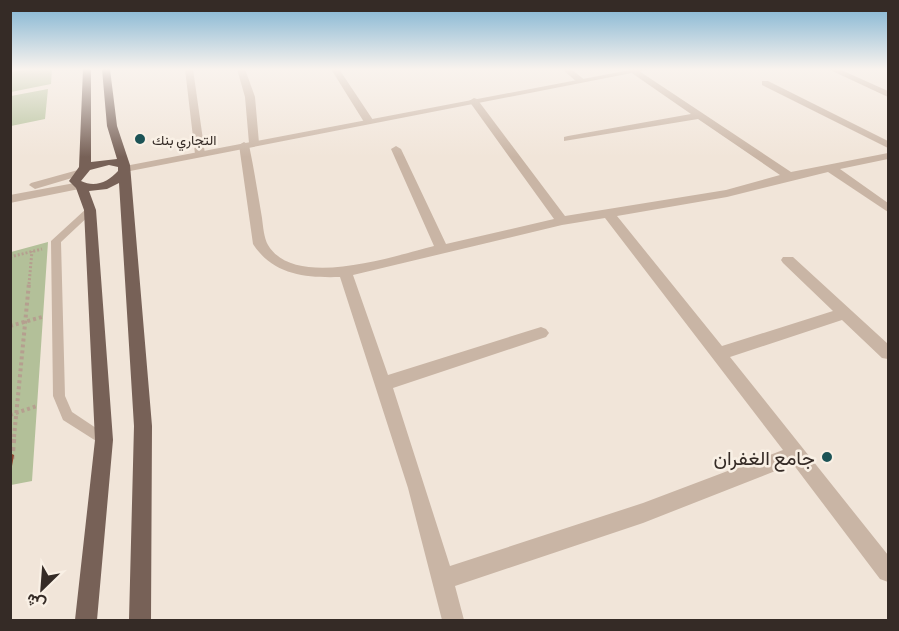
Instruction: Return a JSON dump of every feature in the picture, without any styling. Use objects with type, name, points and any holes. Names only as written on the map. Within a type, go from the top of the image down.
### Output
[{"type":"main road","points":[[85,98],[81,179],[90,210],[104,441],[86,621]]},
{"type":"main road","points":[[109,98],[112,126],[124,169],[143,426],[140,621]]},
{"type":"main road","points":[[81,179],[107,162],[124,169]]},
{"type":"main road","points":[[81,179],[103,186],[117,180],[124,169]]},
{"type":"street","points":[[193,98],[200,154]]},
{"type":"street","points":[[250,98],[249,144],[260,244],[266,253],[282,266],[316,273],[345,272],[562,221],[727,193],[789,176],[888,156]]},
{"type":"street","points":[[354,98],[368,120]]},
{"type":"street","points":[[124,169],[488,98]]},
{"type":"street","points":[[673,98],[789,176]]},
{"type":"street","points":[[796,98],[888,145]]},
{"type":"street","points":[[474,101],[562,221]]},
{"type":"street","points":[[568,140],[698,116]]},
{"type":"street","points":[[396,149],[442,249]]},
{"type":"street","points":[[829,167],[888,208]]},
{"type":"street","points":[[10,190],[81,179]]},
{"type":"street","points":[[10,199],[81,179]]},
{"type":"street","points":[[609,214],[796,454],[886,562]]},
{"type":"street","points":[[788,260],[888,353]]},
{"type":"street","points":[[345,272],[383,384],[443,579],[453,621]]},
{"type":"street","points":[[718,354],[845,313]]},
{"type":"street","points":[[383,384],[541,333]]},
{"type":"street","points":[[443,579],[643,513],[796,454]]},
{"type":"lane","points":[[90,210],[56,241],[59,396],[68,416],[104,441]]},
{"type":"path","points":[[10,257],[48,247]]},
{"type":"path","points":[[12,460],[32,251]]},
{"type":"path","points":[[10,326],[43,316]]},
{"type":"path","points":[[10,415],[37,406]]},
{"type":"green space","points":[[11,98],[47,98],[45,119],[11,126]]},
{"type":"green space","points":[[48,242],[32,481],[11,485],[11,252]]},
{"type":"place","name":"التجاري بنك","points":[[140,139]]},
{"type":"place","name":"جامع الغفران","points":[[827,457]]}]
